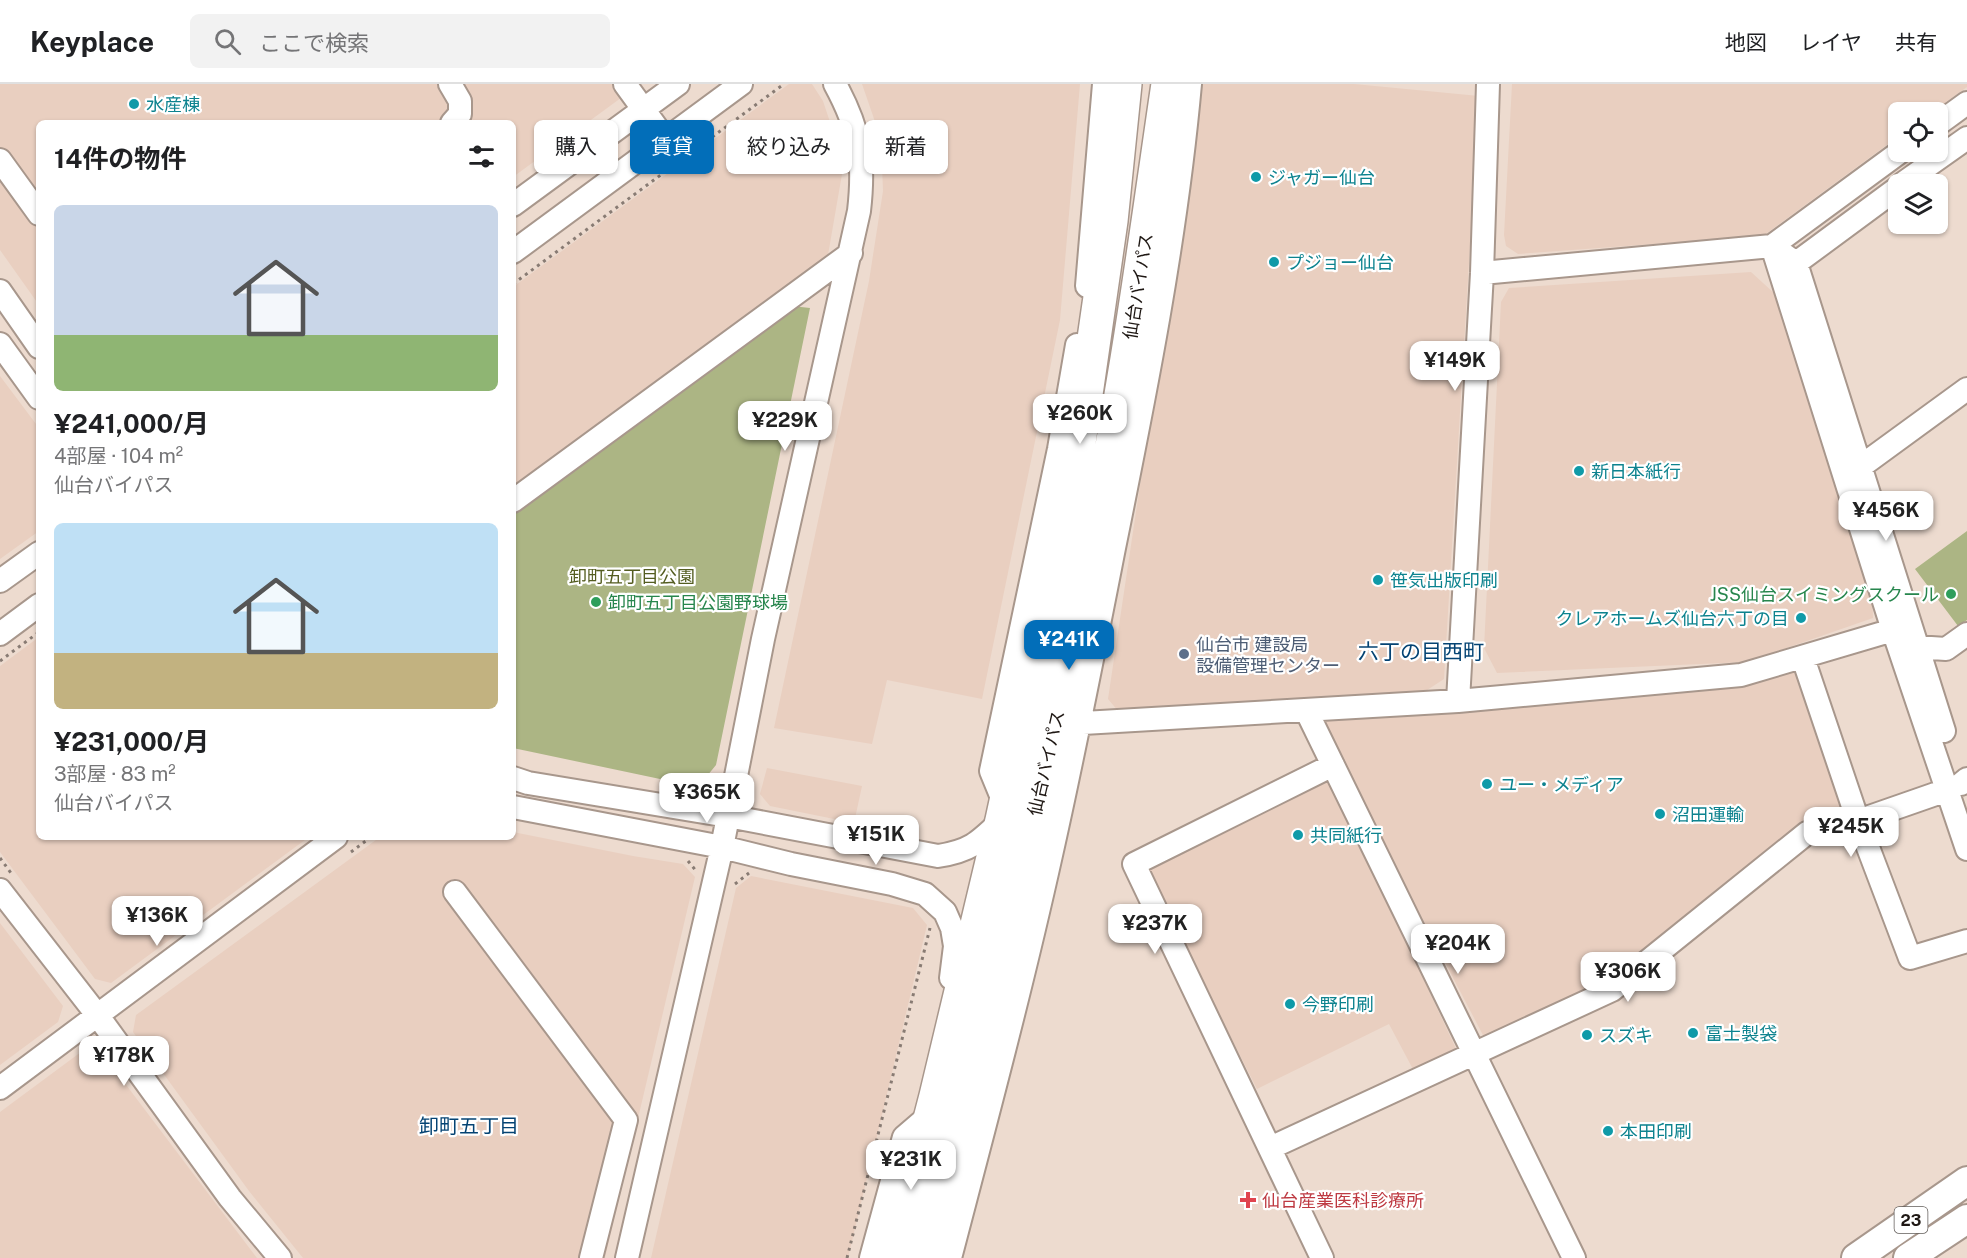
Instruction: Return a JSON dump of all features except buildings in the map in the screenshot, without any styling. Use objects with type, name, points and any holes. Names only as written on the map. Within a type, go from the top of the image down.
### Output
[{"type":"highway","name":"仙台バイパス","points":[[894,1258],[934,1105],[1003,813],[1069,512],[1111,221],[1125,84]]},
{"type":"highway","name":"仙台バイパス","points":[[926,1258],[1002,955],[1067,724],[1100,510],[1128,352],[1168,84]]},
{"type":"main road","name":"23","points":[[1856,1258],[1967,1181]]},
{"type":"main road","name":"23","points":[[1908,1258],[1967,1219]]},
{"type":"street","points":[[450,84],[460,101],[460,114],[455,120]]},
{"type":"street","points":[[626,84],[652,120]]},
{"type":"street","points":[[691,120],[741,84]]},
{"type":"street","points":[[627,1258],[722,847],[763,639],[860,212],[863,180],[860,147],[850,112],[835,84]]},
{"type":"street","points":[[516,779],[938,856],[961,852],[980,842],[1003,813],[992,771],[1059,449],[1086,297],[1104,84]]},
{"type":"street","points":[[950,1258],[1051,857],[1067,724],[1142,410],[1169,244],[1190,84]]},
{"type":"street","points":[[1458,701],[1482,273],[1488,84]]},
{"type":"street","points":[[516,203],[644,109],[665,88],[681,120]]},
{"type":"street","points":[[1948,117],[1967,103]]},
{"type":"street","points":[[1918,174],[1967,138]]},
{"type":"street","points":[[0,160],[36,210]]},
{"type":"street","points":[[1482,273],[1772,246],[1888,161]]},
{"type":"street","points":[[516,250],[630,165]]},
{"type":"street","points":[[1796,262],[1888,195]]},
{"type":"street","points":[[1772,246],[1796,262],[1960,789],[1967,849]]},
{"type":"street","points":[[1772,246],[1893,630],[1960,789]]},
{"type":"street","points":[[516,499],[851,253]]},
{"type":"street","points":[[0,291],[36,343]]},
{"type":"street","points":[[0,344],[36,394]]},
{"type":"street","points":[[1860,467],[1967,389]]},
{"type":"street","points":[[0,581],[36,555]]},
{"type":"street","points":[[0,633],[36,607]]},
{"type":"street","points":[[1067,724],[1458,701],[1741,675],[1893,630]]},
{"type":"street","points":[[1893,630],[1916,647],[1946,649],[1967,634]]},
{"type":"street","points":[[1803,658],[1858,821],[1911,958],[1967,941]]},
{"type":"street","points":[[1306,710],[1574,1258]]},
{"type":"street","points":[[1322,1258],[1134,864],[1333,765]]},
{"type":"street","points":[[1270,1148],[1612,990],[1807,833],[1858,821],[1960,789]]},
{"type":"street","points":[[516,808],[722,847],[791,864],[892,884],[925,894],[945,912],[952,928],[955,946],[934,1105],[904,1137],[871,1258]]},
{"type":"street","points":[[0,1088],[98,1016],[340,847]]},
{"type":"street","points":[[7,884],[98,1016],[230,1198],[280,1258]]},
{"type":"street","points":[[455,892],[626,1120],[591,1258]]},
{"type":"path","points":[[516,282],[784,84]]},
{"type":"path","points":[[0,661],[36,634]]},
{"type":"path","points":[[340,847],[361,840]]},
{"type":"path","points":[[0,858],[7,884]]},
{"type":"path","points":[[687,860],[699,874]]},
{"type":"path","points":[[732,894],[735,883],[751,872]]},
{"type":"path","points":[[847,1258],[931,926]]},
{"type":"shaded area","points":[[0,84],[640,84],[591,120],[534,120],[534,162],[516,175],[516,120],[36,120],[36,301],[0,250]]},
{"type":"shaded area","points":[[789,84],[812,84],[823,101],[829,120],[740,120]]},
{"type":"shaded area","points":[[862,84],[1080,84],[1060,320],[982,699],[887,680],[872,744],[774,728],[869,281],[883,191],[882,174],[948,174],[948,120],[874,120]]},
{"type":"shaded area","points":[[1200,84],[1354,84],[1479,96],[1444,679],[1418,696],[1119,712],[1108,699]]},
{"type":"shaded area","points":[[1512,84],[1967,84],[1967,87],[1946,102],[1888,102],[1888,144],[1763,236],[1518,254],[1506,246],[1504,235]]},
{"type":"shaded area","points":[[726,130],[726,174],[842,174],[828,255],[817,268],[516,489],[516,285],[667,174],[714,174],[714,139]]},
{"type":"shaded area","points":[[1751,272],[1774,293],[1872,591],[1873,618],[1746,662],[1497,673],[1484,648],[1501,302],[1509,288]]},
{"type":"shaded area","points":[[0,376],[36,424],[36,533],[0,559]]},
{"type":"shaded area","points":[[36,639],[36,840],[305,840],[111,983],[95,979],[0,852],[0,666]]},
{"type":"shaded area","points":[[1804,671],[1853,812],[1804,829],[1664,933],[1601,984],[1485,1039],[1319,721]]},
{"type":"shaded area","points":[[767,768],[862,786],[854,823],[770,806],[760,794]]},
{"type":"shaded area","points":[[1329,777],[1458,1053],[1415,1073],[1389,1024],[1257,1089],[1148,873],[1150,862]]},
{"type":"shaded area","points":[[516,833],[683,864],[695,877],[605,1258],[303,1258],[249,1191],[133,1032],[136,1015],[376,840],[516,840]]},
{"type":"shaded area","points":[[751,876],[913,908],[927,925],[848,1258],[651,1258],[736,888]]},
{"type":"shaded area","points":[[0,923],[63,1006],[58,1022],[0,1065]]},
{"type":"shaded area","points":[[81,1052],[102,1053],[257,1258],[0,1258],[0,1112]]},
{"type":"green space","name":"卸町五丁目公園","points":[[792,306],[810,308],[716,765],[698,787],[516,749],[516,510]]},
{"type":"green space","name":"JSS仙台スイミングスクール","points":[[1967,531],[1967,620],[1958,626],[1915,569]]},
{"type":"place","name":"水産棟","points":[[134,104]]},
{"type":"place","name":"ジャガー仙台","points":[[1256,177]]},
{"type":"place","name":"プジョー仙台","points":[[1274,262]]},
{"type":"place","name":"新日本紙行","points":[[1579,471]]},
{"type":"place","name":"笹気出版印刷","points":[[1378,580]]},
{"type":"place","name":"JSS仙台スイミングスクール","points":[[1951,594]]},
{"type":"place","name":"卸町五丁目公園野球場","points":[[596,602]]},
{"type":"place","name":"クレアホームズ仙台六丁の目","points":[[1801,618]]},
{"type":"place","name":"仙台市 建設局 設備管理センター","points":[[1184,654]]},
{"type":"place","name":"ユー・メディア","points":[[1487,784]]},
{"type":"place","name":"沼田運輸","points":[[1660,814]]},
{"type":"place","name":"共同紙行","points":[[1298,835]]},
{"type":"place","name":"今野印刷","points":[[1290,1004]]},
{"type":"place","name":"富士製袋","points":[[1693,1033]]},
{"type":"place","name":"スズキ","points":[[1587,1035]]},
{"type":"place","name":"本田印刷","points":[[1608,1131]]},
{"type":"place","name":"仙台産業医科診療所","points":[[1248,1200]]},
{"type":"district","name":"六丁の目西町","points":[[1421,651]]},
{"type":"district","name":"卸町五丁目","points":[[469,1126]]}]
